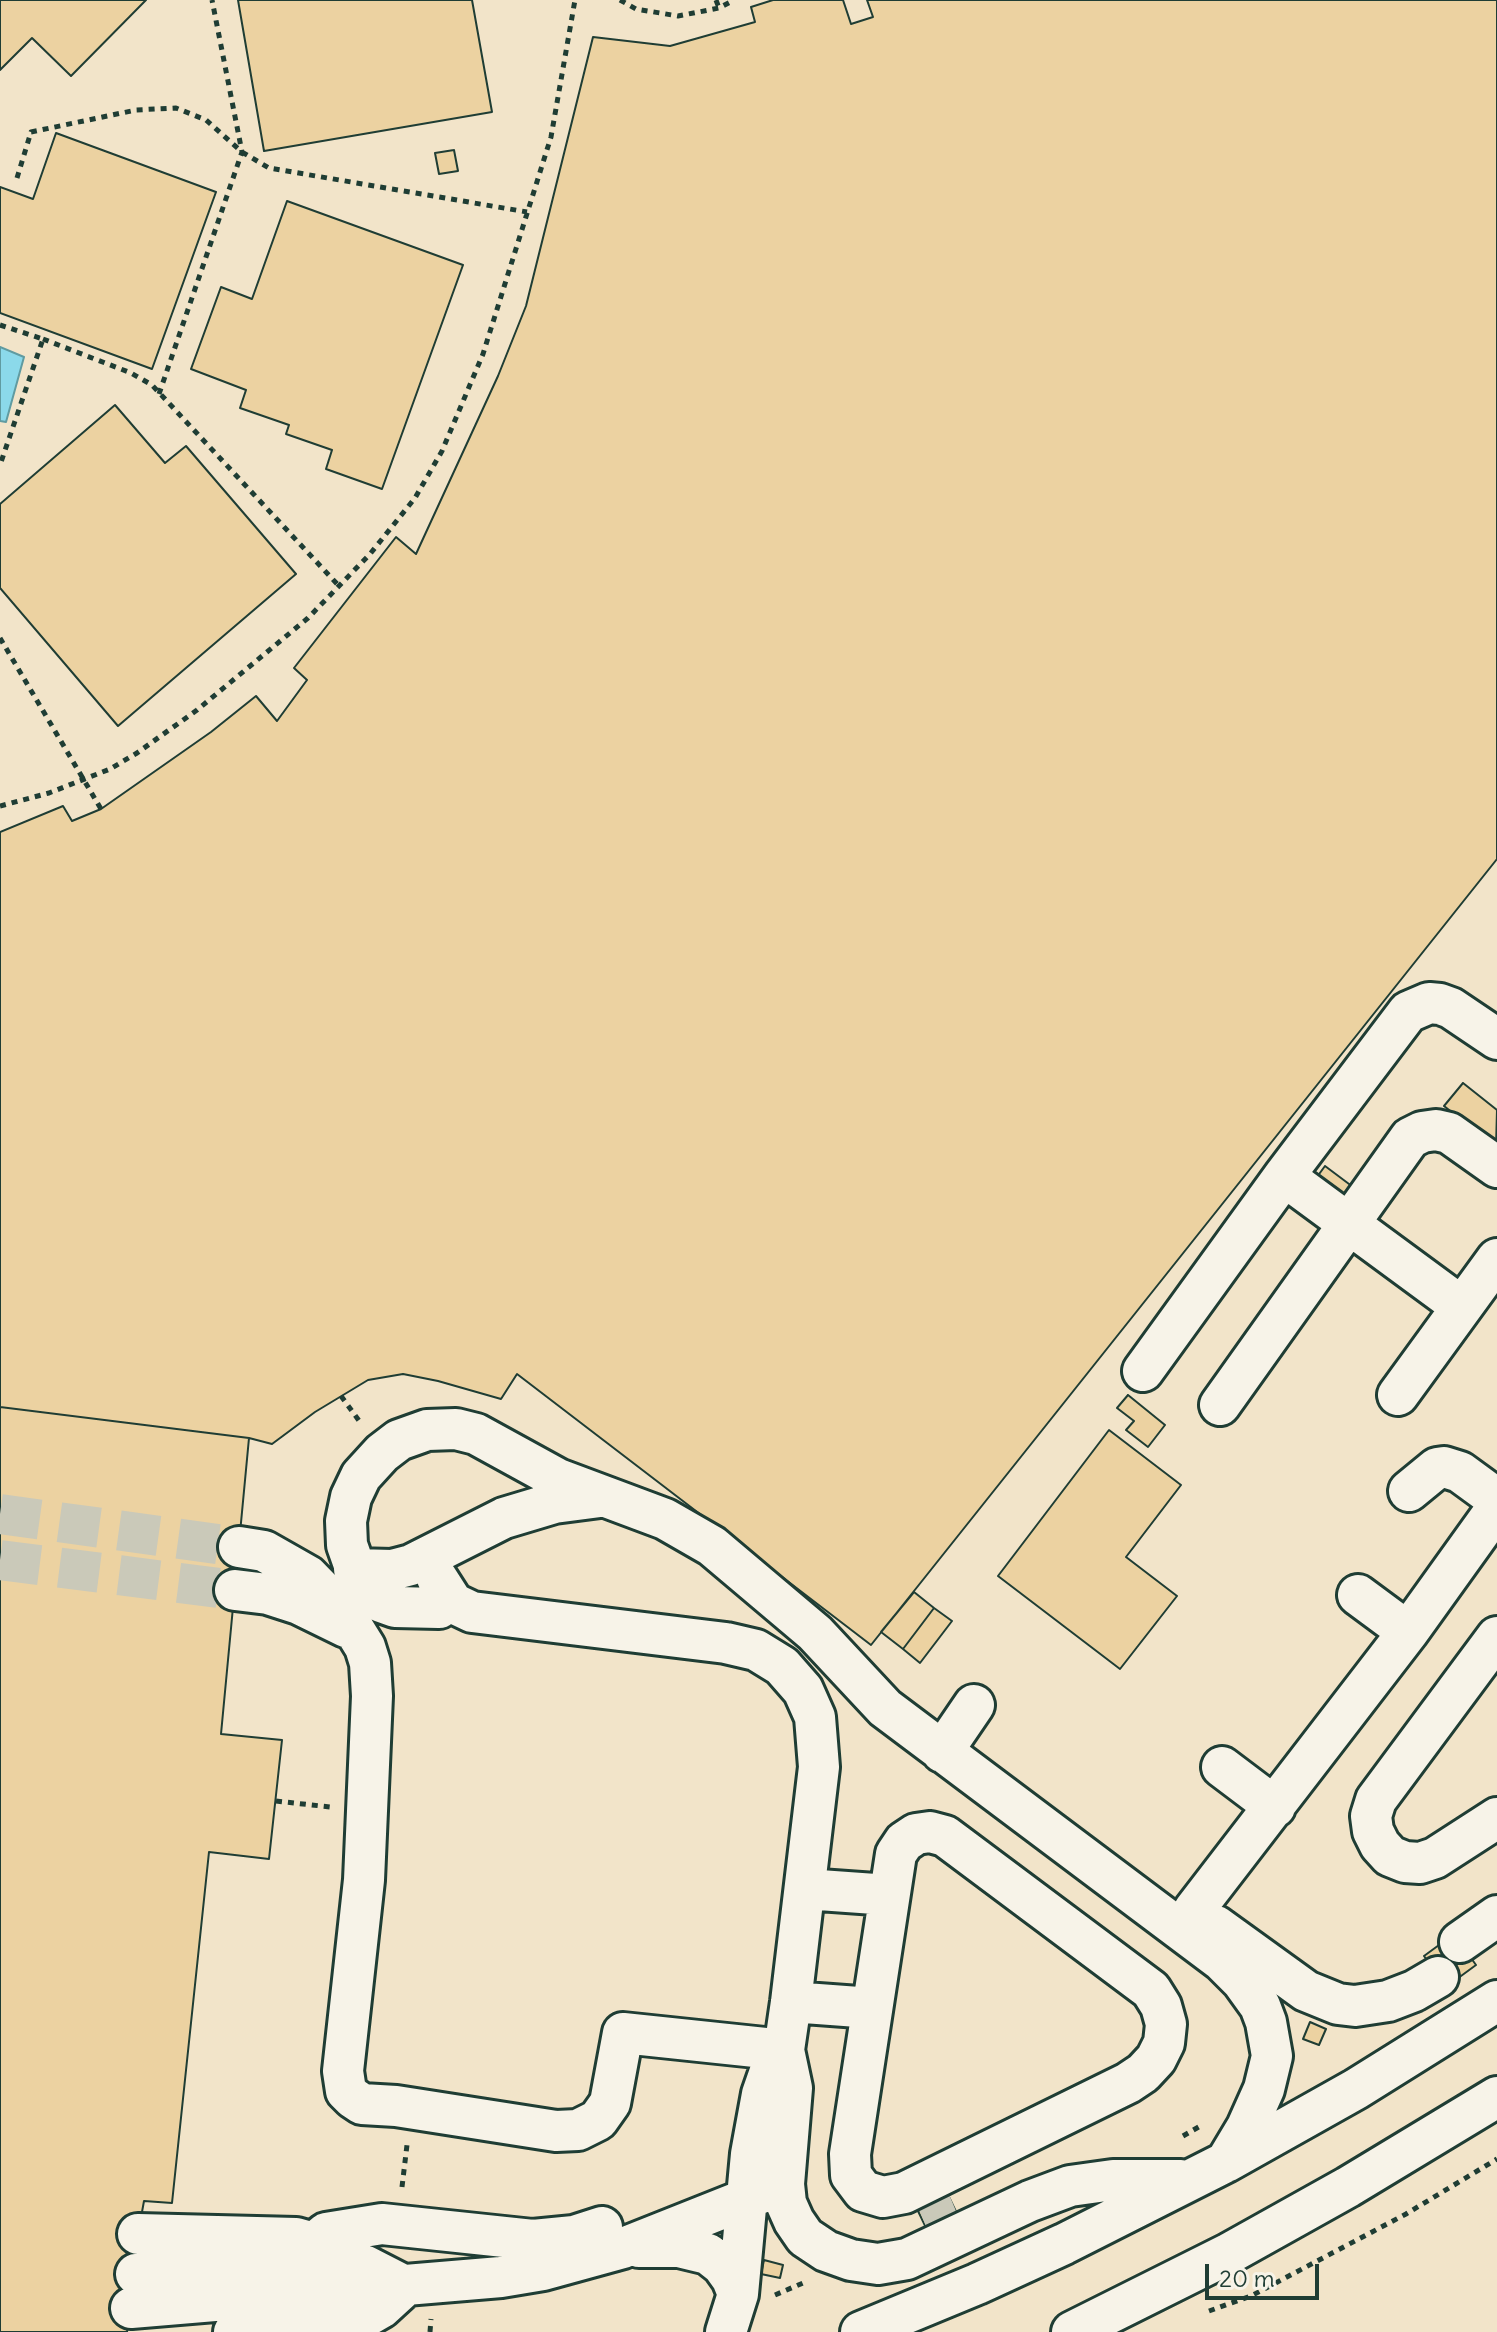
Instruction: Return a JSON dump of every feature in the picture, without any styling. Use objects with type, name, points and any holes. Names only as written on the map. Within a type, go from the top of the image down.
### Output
[{"type":"street","points":[[1143,1371],[1400,1021],[1417,1006],[1429,1003],[1451,1008],[1497,1039]]},
{"type":"street","points":[[1220,1405],[1410,1138],[1436,1130],[1449,1133],[1497,1167]]},
{"type":"street","points":[[1284,1176],[1462,1307]]},
{"type":"street","points":[[1398,1395],[1497,1259]]},
{"type":"street","points":[[449,1598],[439,1608],[395,1607],[369,1593],[354,1569],[347,1545],[346,1521],[351,1497],[361,1476],[399,1440],[427,1430],[456,1429],[476,1434],[558,1479],[604,1497]]},
{"type":"street","points":[[1409,1491],[1437,1468],[1444,1467],[1460,1472],[1497,1499]]},
{"type":"street","points":[[354,1569],[392,1570],[529,1509],[604,1497],[634,1495],[662,1499],[700,1516],[817,1607],[891,1679],[957,1722],[1194,1910],[1306,1991],[1338,2004],[1355,2006],[1388,2001],[1414,1991],[1459,1955],[1497,1916]]},
{"type":"street","points":[[1194,1910],[1408,1632],[1497,1508]]},
{"type":"street","points":[[239,1547],[264,1551],[308,1576],[327,1593],[357,1632],[370,1663],[372,1679],[362,1907],[343,2081],[346,2091],[362,2104],[412,2108],[556,2131],[578,2130],[598,2120],[610,2103],[623,2033],[784,2050]]},
{"type":"street","points":[[428,1556],[440,1585],[461,1609],[726,1643],[756,1650],[782,1666],[803,1690],[815,1717],[819,1767],[784,2050],[792,2088],[784,2184],[786,2203],[805,2237],[826,2251],[851,2260],[878,2264],[907,2259],[1050,2192],[1070,2186],[1113,2180],[1190,2181]]},
{"type":"street","points":[[235,1590],[268,1594],[299,1604],[357,1632]]},
{"type":"street","points":[[1358,1595],[1408,1632]]},
{"type":"street","points":[[1497,1637],[1376,1800],[1371,1816],[1373,1831],[1390,1856],[1405,1862],[1420,1863],[1435,1858],[1497,1818]]},
{"type":"street","points":[[957,1722],[1222,1961],[1260,2006],[1271,2039],[1269,2073],[1247,2127],[1226,2162]]},
{"type":"street","points":[[1222,1767],[1275,1807]]},
{"type":"street","points":[[930,1832],[945,1836],[1151,1990],[1164,2015],[1164,2043],[1156,2059],[1128,2083],[904,2193],[883,2197],[863,2191],[851,2175],[850,2154],[889,1895],[896,1854],[904,1842],[916,1834],[930,1832]]},
{"type":"street","points":[[805,1889],[889,1895]]},
{"type":"street","points":[[1388,2001],[1422,2049]]},
{"type":"street","points":[[861,2332],[990,2278],[1190,2181],[1422,2049],[1497,2001]]},
{"type":"street","points":[[791,2002],[872,2008]]},
{"type":"street","points":[[726,2332],[738,2294],[751,2154],[765,2082],[784,2050]]},
{"type":"street","points":[[1072,2332],[1228,2254],[1348,2187],[1497,2097]]},
{"type":"street","points":[[330,2252],[326,2233],[382,2224],[533,2240],[574,2236],[687,2197],[715,2183],[751,2154]]},
{"type":"street","points":[[851,2260],[1045,2174],[1068,2171],[1091,2173],[1113,2180]]},
{"type":"street","points":[[330,2252],[134,2291],[405,2286],[501,2277],[543,2270],[623,2248],[784,2184]]},
{"type":"street","points":[[138,2234],[296,2238],[366,2266],[405,2286]]},
{"type":"street","points":[[623,2248],[679,2247],[708,2254],[727,2272],[738,2294]]},
{"type":"street","points":[[234,2332],[348,2322],[381,2308],[405,2286]]},
{"type":"path","points":[[159,394],[242,152],[212,0]]},
{"type":"path","points":[[0,806],[84,781],[137,753],[197,710],[286,639],[339,586],[415,498],[442,451],[483,354],[553,128],[575,0]]},
{"type":"path","points":[[620,0],[636,9],[678,16],[719,8],[734,0]]},
{"type":"path","points":[[716,0],[719,8]]},
{"type":"path","points":[[17,178],[31,132],[149,109],[176,108],[206,120],[242,152],[282,172],[527,212]]},
{"type":"path","points":[[0,325],[131,373],[152,385],[339,586]]},
{"type":"path","points":[[0,465],[43,339]]},
{"type":"path","points":[[0,638],[101,809]]},
{"type":"path","points":[[276,1801],[367,1811]]},
{"type":"path","points":[[396,2225],[412,2108]]},
{"type":"path","points":[[1204,2313],[1251,2296],[1406,2214],[1497,2159]]},
{"type":"shaded area","points":[[0,0],[1497,0],[1497,2332],[0,2332]]},
{"type":"water","points":[[0,347],[24,357],[6,422],[0,421]]},
{"type":"building","points":[[0,0],[146,0],[71,76],[32,38],[0,70]]},
{"type":"building","points":[[238,0],[472,0],[492,112],[264,151]]},
{"type":"building","points":[[773,0],[843,0],[851,24],[873,17],[867,0],[1497,0],[1497,859],[871,1645],[517,1374],[501,1399],[403,1374],[368,1380],[315,1412],[272,1444],[249,1438],[0,1407],[0,832],[63,806],[72,821],[101,809],[211,732],[256,696],[277,721],[307,680],[294,668],[396,537],[416,554],[498,376],[526,306],[593,37],[670,46],[755,22],[751,7]]},
{"type":"building","points":[[56,133],[216,192],[152,369],[0,313],[0,187],[33,199]]},
{"type":"building","points":[[454,150],[458,171],[439,174],[435,153]]},
{"type":"building","points":[[287,201],[463,265],[382,489],[326,469],[332,450],[286,434],[289,425],[240,408],[246,390],[191,369],[221,287],[252,299]]},
{"type":"building","points":[[115,405],[165,463],[186,446],[296,574],[118,726],[0,588],[0,504]]},
{"type":"building","points":[[1463,1083],[1497,1110],[1496,1147],[1444,1106]]},
{"type":"building","points":[[1325,1166],[1353,1187],[1342,1202],[1314,1181]]},
{"type":"building","points":[[1128,1395],[1165,1425],[1148,1447],[1126,1430],[1134,1421],[1117,1408]]},
{"type":"building","points":[[0,1407],[249,1438],[221,1734],[282,1740],[269,1859],[209,1852],[172,2203],[144,2201],[127,2332],[0,2332]]},
{"type":"building","points":[[1109,1430],[1181,1485],[1126,1557],[1177,1596],[1120,1669],[998,1576]]},
{"type":"building","points":[[914,1592],[934,1608],[903,1649],[881,1632]]},
{"type":"building","points":[[934,1608],[952,1621],[920,1663],[903,1649]]},
{"type":"building","points":[[1454,1934],[1476,1965],[1446,1987],[1424,1956]]},
{"type":"building","points":[[1310,2022],[1326,2029],[1319,2045],[1303,2039]]},
{"type":"building","points":[[949,2197],[961,2222],[930,2236],[918,2211]]},
{"type":"building","points":[[764,2260],[783,2265],[780,2278],[761,2274]]},
{"type":"tunnel","points":[[0,1514],[239,1547]]},
{"type":"tunnel","points":[[0,1560],[235,1590]]},
{"type":"tunnel","points":[[925,2224],[956,2211]]}]
